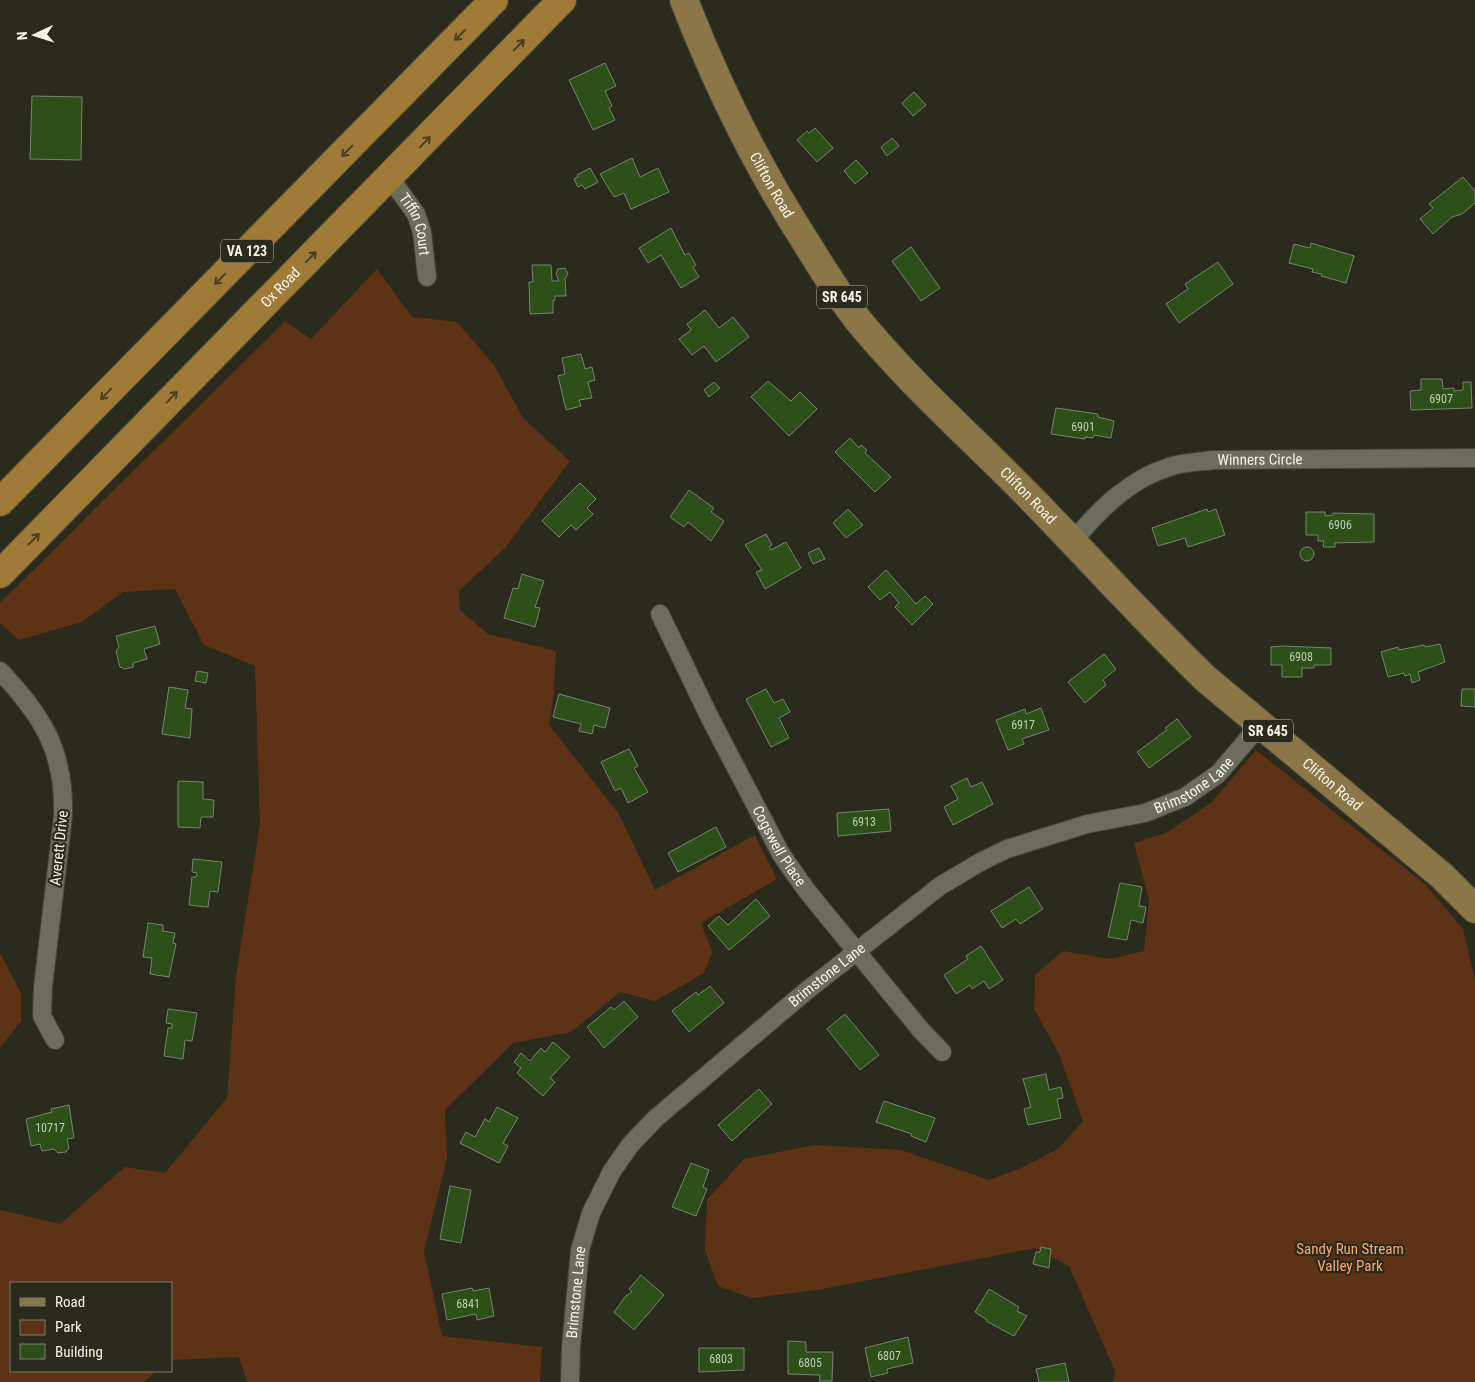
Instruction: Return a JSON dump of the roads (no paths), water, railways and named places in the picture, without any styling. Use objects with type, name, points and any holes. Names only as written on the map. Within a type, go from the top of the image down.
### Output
[{"type":"highway","name":"VA 123","points":[[0,502],[494,0]]},
{"type":"highway","name":"Ox Road","points":[[0,574],[222,345],[390,178],[562,0]]},
{"type":"main road","name":"Clifton Road","points":[[684,0],[746,142],[796,228],[857,318],[918,387],[1175,649],[1260,725],[1442,876],[1475,909]]},
{"type":"street","name":"Tiffin Court","points":[[390,178],[416,214],[422,232],[427,276]]},
{"type":"street","name":"Winners Circle","points":[[1072,542],[1098,512],[1130,486],[1168,467],[1214,460],[1475,458]]},
{"type":"street","name":"Cogswell Place","points":[[660,614],[717,732],[781,854],[807,891],[920,1029],[942,1052]]},
{"type":"street","name":"Averett Drive","points":[[0,671],[35,710],[48,732],[60,767],[63,816],[42,1016],[55,1040]]},
{"type":"street","name":"Brimstone Lane","points":[[570,1382],[571,1346],[580,1250],[591,1213],[612,1170],[632,1144],[656,1118],[857,950],[940,886],[982,861],[1055,833],[1145,813],[1184,797],[1218,774],[1260,725]]},
{"type":"park label","name":"Sandy Run Stream Valley Park","points":[[1350,1258]]}]
